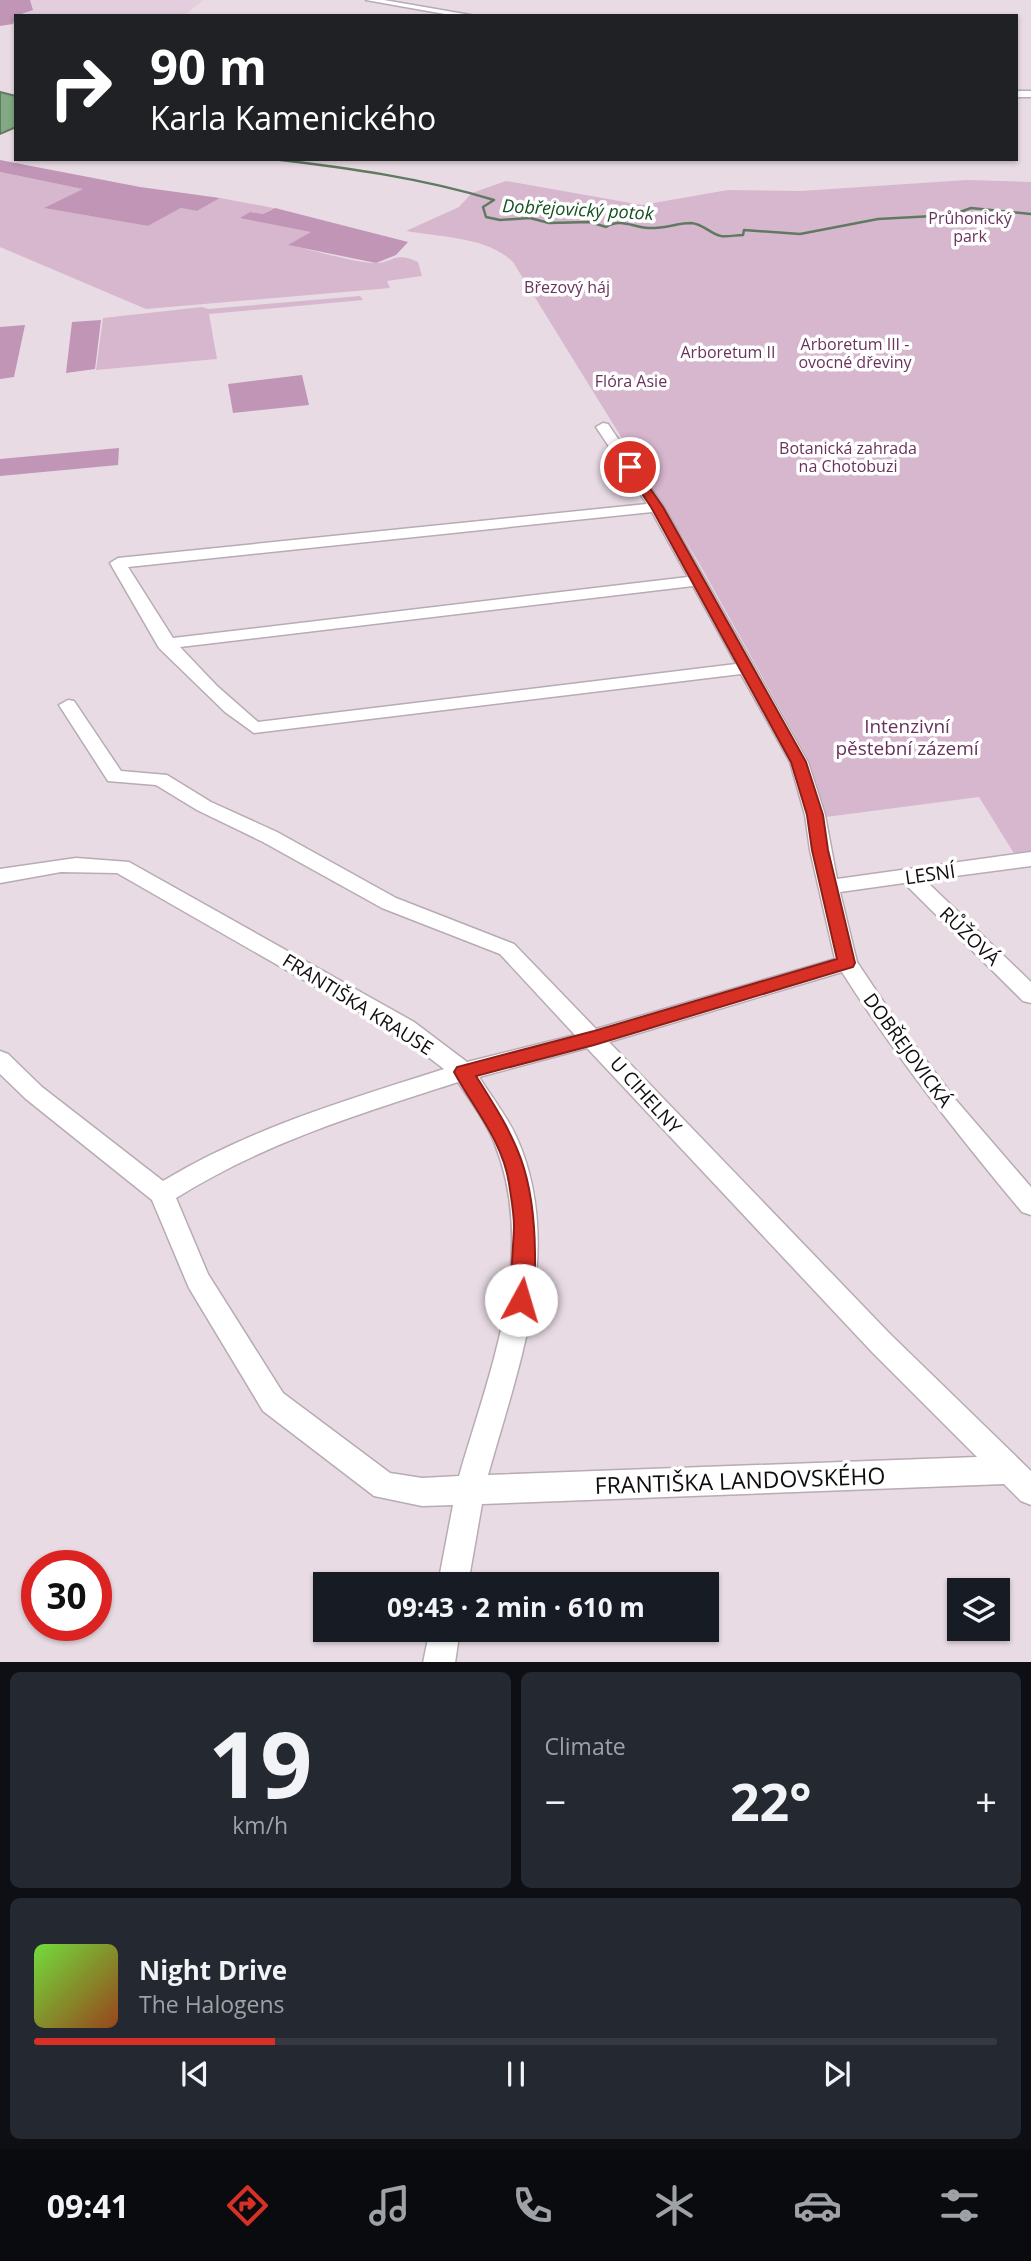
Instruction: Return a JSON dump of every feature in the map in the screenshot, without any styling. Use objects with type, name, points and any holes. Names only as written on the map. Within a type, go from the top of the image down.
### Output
[{"type":"street","points":[[370,0],[460,14]]},
{"type":"street","name":"DOBŘEJOVICKÁ","points":[[603,427],[657,507],[799,762],[815,815],[847,963],[887,1025],[947,1105],[1031,1205]]},
{"type":"street","points":[[657,507],[118,562],[165,644],[209,692],[254,728],[747,668]]},
{"type":"street","points":[[165,644],[697,581]]},
{"type":"street","name":"U CIHELNY","points":[[68,705],[115,778],[160,779],[204,806],[270,837],[389,903],[507,949],[862,1323],[1031,1491]]},
{"type":"street","name":"LESNÍ","points":[[829,887],[1031,859]]},
{"type":"street","name":"FRANTIŠKA KRAUSE","points":[[0,876],[89,862],[122,867],[405,1028],[464,1072],[505,1138],[519,1179],[524,1221],[524,1277],[517,1322],[470,1490],[455,1572]]},
{"type":"street","name":"RŮŽOVÁ","points":[[910,877],[1031,995]]},
{"type":"street","points":[[162,1194],[216,1161],[308,1121],[464,1072],[594,1038],[847,963]]},
{"type":"street","points":[[0,1060],[34,1093],[162,1194],[198,1280],[274,1402],[384,1486],[422,1492],[470,1490]]},
{"type":"street","name":"FRANTIŠKA LANDOVSKÉHO","points":[[470,1490],[1010,1469]]},
{"type":"street","points":[[439,1662],[443,1642]]},
{"type":"shaded area","points":[[0,0],[30,0],[33,10],[14,14],[13,24],[0,26]]},
{"type":"shaded area","points":[[30,0],[203,0],[186,14],[25,14],[32,10]]},
{"type":"shaded area","points":[[0,92],[14,96],[14,128],[0,134]]},
{"type":"shaded area","points":[[0,160],[140,187],[220,198],[197,211],[181,208],[148,226],[44,208],[83,189],[0,172]]},
{"type":"shaded area","points":[[275,208],[408,242],[396,255],[376,263],[288,245],[311,232],[240,218],[250,212],[263,214]]},
{"type":"shaded area","points":[[101,320],[95,369],[66,373],[72,322]]},
{"type":"shaded area","points":[[25,325],[14,377],[0,379],[0,327]]},
{"type":"shaded area","points":[[302,375],[309,405],[233,413],[228,384]]},
{"type":"shaded area","points":[[119,448],[118,465],[0,476],[0,459]]},
{"type":"green space","points":[[0,172],[84,189],[45,208],[148,226],[181,208],[197,211],[220,198],[274,208],[263,214],[250,212],[313,232],[289,245],[369,263],[404,257],[418,262],[422,276],[387,281],[390,288],[146,309],[0,247]]},
{"type":"green space","name":"Botanická zahrada na Chotobuzi","points":[[967,180],[1031,182],[1031,853],[1015,855],[979,797],[826,817],[807,757],[699,563],[513,262],[491,247],[406,231],[459,207],[472,193],[506,181],[642,205],[728,190],[801,191]]},
{"type":"green space","points":[[360,296],[363,300],[209,314],[217,359],[96,370],[103,318],[202,307],[208,309]]},
{"type":"waterway","name":"Dobřejovický potok","points":[[289,161],[385,175],[467,192],[494,200],[483,207],[486,217],[500,220],[530,218],[549,223],[590,222],[606,227],[621,223],[648,228],[691,223],[724,236],[743,235],[744,230],[800,234],[878,219],[952,215],[971,208],[1031,214]]},
{"type":"route","points":[[521,1300],[524,1277],[524,1221],[519,1179],[505,1138],[464,1072],[594,1038],[847,963],[817,837],[815,815],[799,762],[657,507],[630,467]]},
{"type":"park label","name":"Průhonický park","points":[[970,227]]},
{"type":"park label","name":"Březový háj","points":[[567,287]]},
{"type":"park label","name":"Arboretum II","points":[[728,352]]},
{"type":"park label","name":"Arboretum III - ovocné dřeviny","points":[[855,353]]},
{"type":"park label","name":"Flóra Asie","points":[[631,381]]},
{"type":"park label","name":"Intenzivní pěstební zázemí","points":[[907,737]]}]
